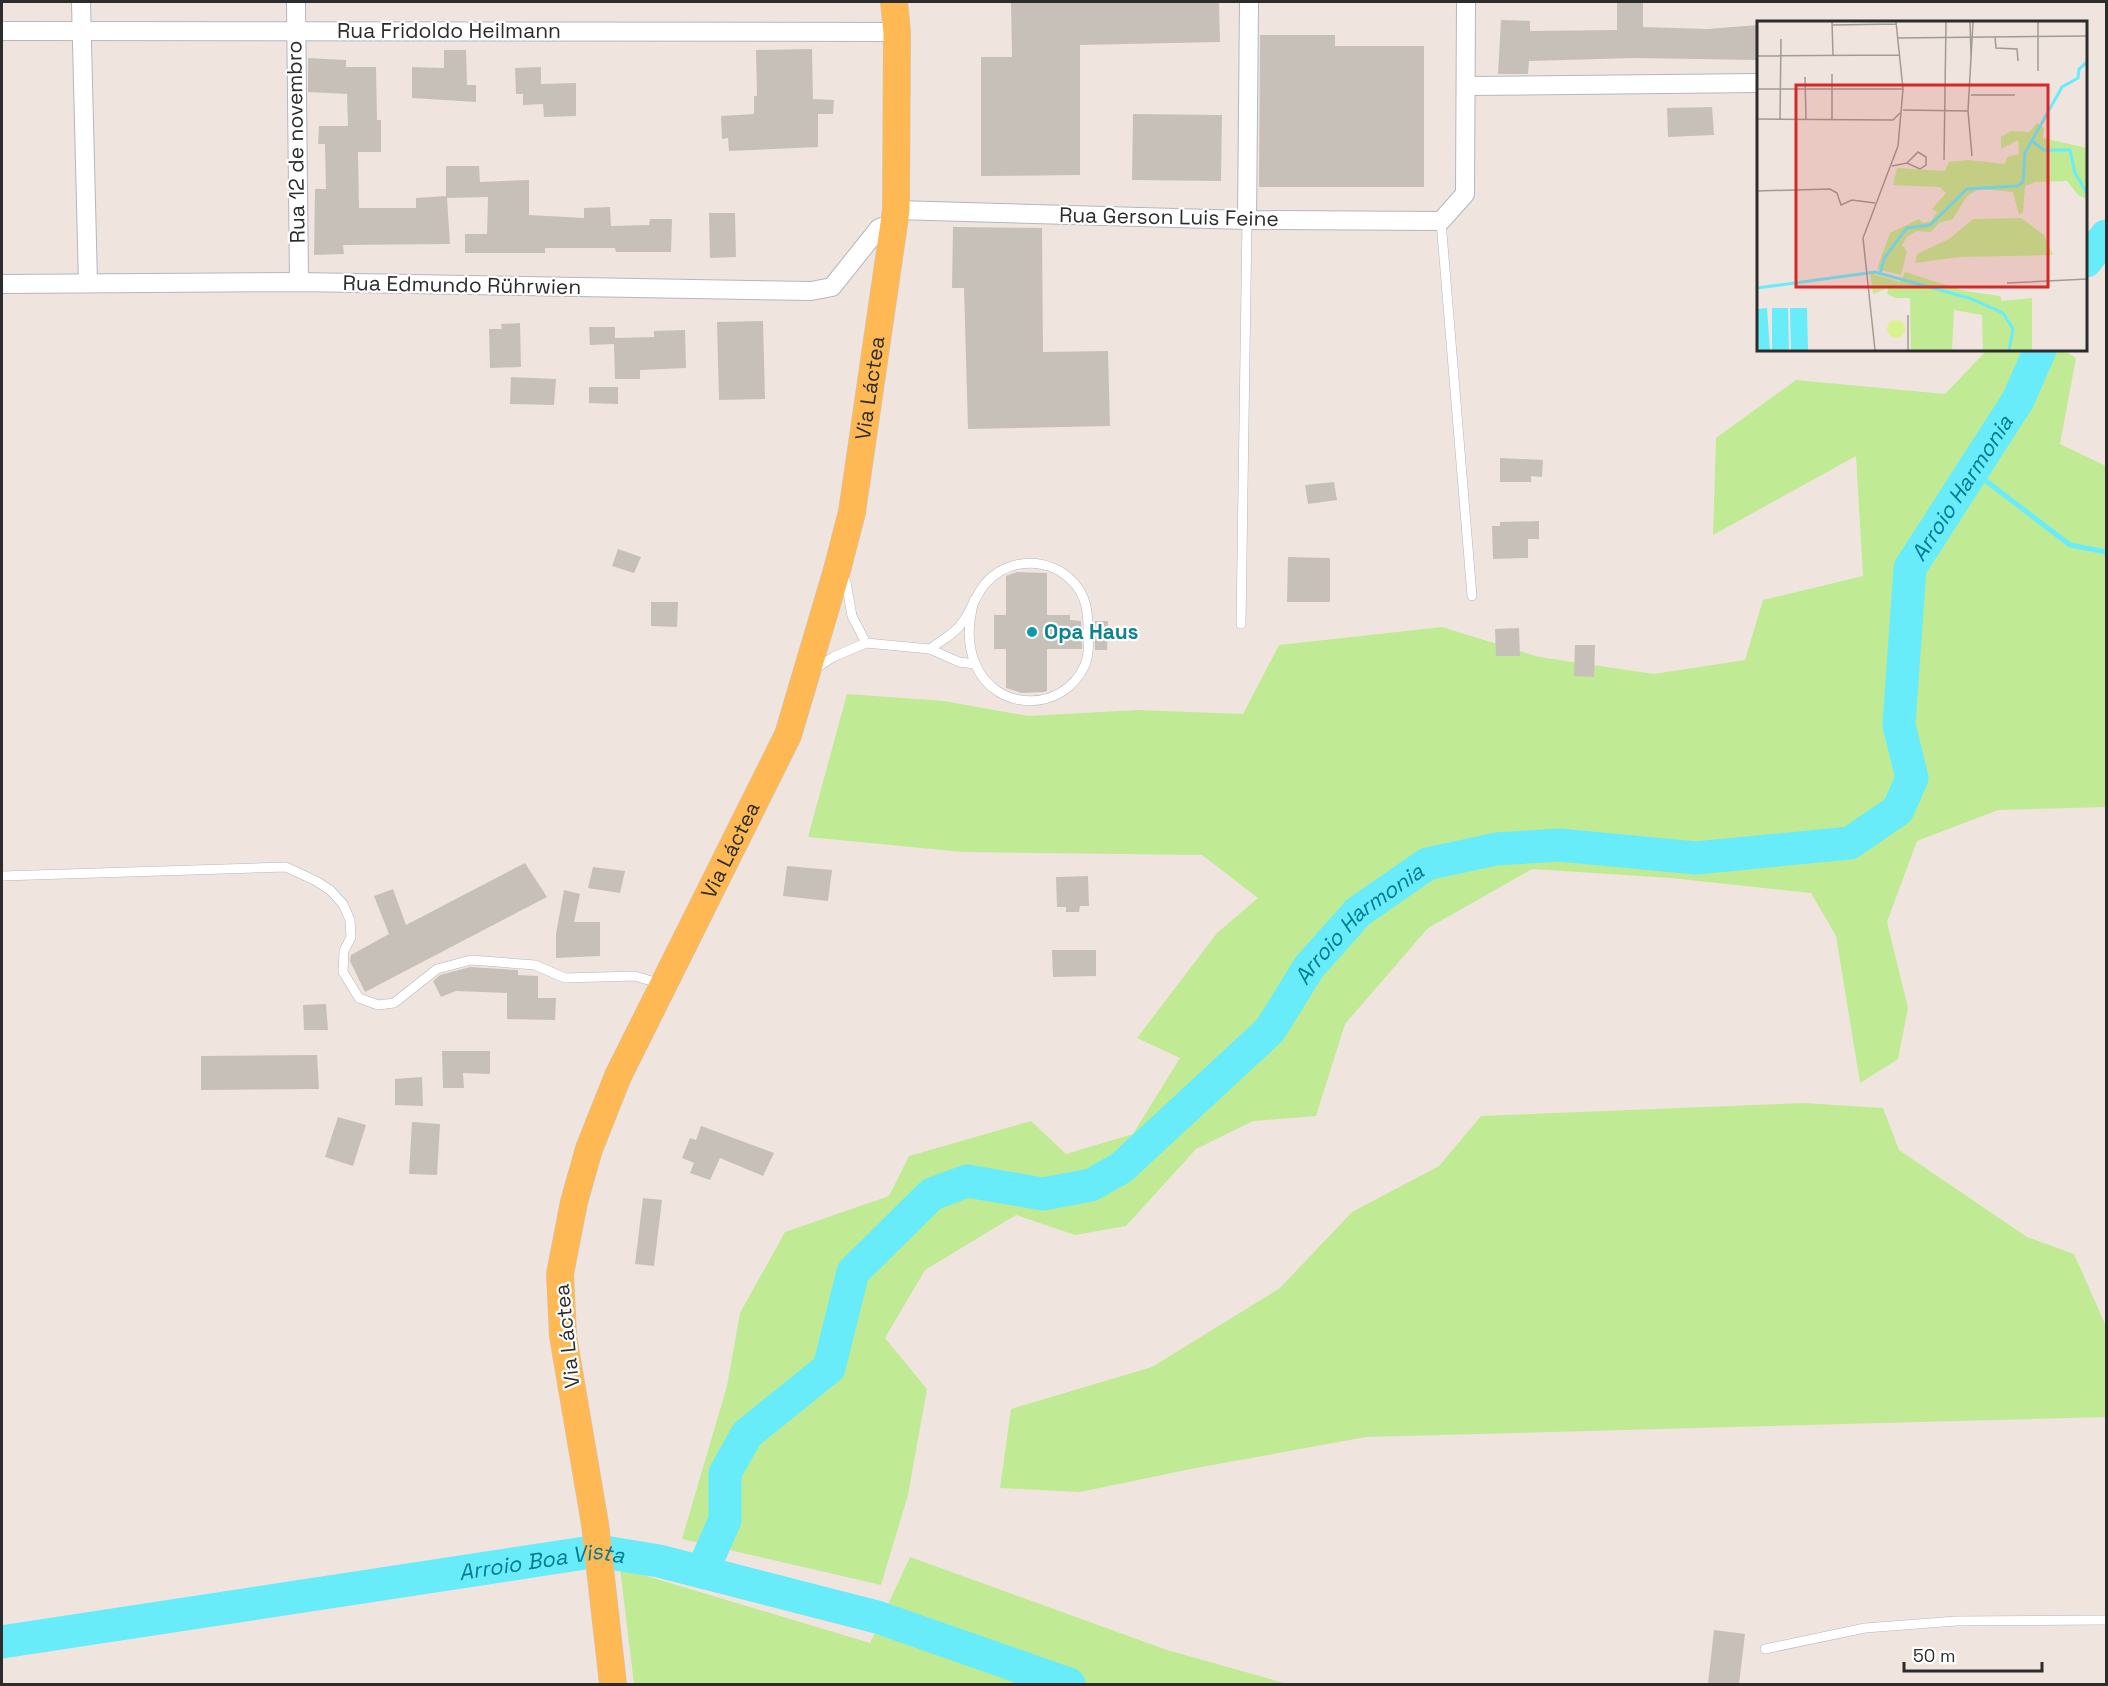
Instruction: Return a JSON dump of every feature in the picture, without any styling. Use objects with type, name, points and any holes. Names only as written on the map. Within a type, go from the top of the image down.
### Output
[{"type":"main road","name":"Via Láctea","points":[[613,1684],[595,1524],[563,1336],[560,1274],[574,1202],[589,1149],[618,1076],[788,735],[837,570],[852,512],[895,216],[897,32],[894,2]]},
{"type":"street","points":[[81,2],[88,283]]},
{"type":"street","name":"Rua 12 de novembro","points":[[296,2],[294,31],[299,282]]},
{"type":"street","points":[[1247,220],[1249,2]]},
{"type":"street","points":[[1441,221],[1465,194],[1466,2]]},
{"type":"street","name":"Rua Fridoldo Heilmann","points":[[2,31],[897,32]]},
{"type":"street","points":[[1466,86],[1757,83]]},
{"type":"street","name":"Rua Gerson Luis Feine","points":[[895,216],[1441,221]]},
{"type":"street","name":"Rua Edmundo Rührwien","points":[[2,284],[299,282],[811,291],[832,287],[879,228],[895,216]]},
{"type":"lane","points":[[1241,624],[1247,220]]},
{"type":"lane","points":[[1441,221],[1472,596]]},
{"type":"lane","points":[[930,648],[961,625],[974,600],[987,583],[1002,570],[1021,563],[1040,563],[1058,570],[1074,583],[1085,601],[1089,644],[1085,664],[1074,682],[1058,695],[1040,702],[1021,702],[1002,695],[987,682],[975,664],[969,643],[969,622],[974,600]]},
{"type":"lane","points":[[837,570],[846,582],[852,616],[866,643]]},
{"type":"lane","points":[[807,674],[833,657],[866,643],[930,648],[959,662],[975,664]]},
{"type":"lane","points":[[2,876],[286,867],[316,880],[330,890],[343,904],[350,920],[351,937],[344,951],[343,972],[359,998],[378,1005],[394,1003],[437,969],[471,960],[535,965],[565,978],[635,975],[663,984]]},
{"type":"lane","points":[[1765,1649],[1865,1628],[1956,1621],[2106,1620]]},
{"type":"green space","points":[[1986,351],[2065,351],[2076,358],[2060,444],[2106,466],[2106,807],[1998,810],[1917,841],[1887,922],[1908,1008],[1898,1059],[1860,1083],[1836,936],[1811,893],[1671,878],[1532,869],[1428,928],[1345,1024],[1316,1116],[1253,1121],[1196,1149],[1126,1226],[1075,1235],[1016,1215],[925,1270],[885,1338],[927,1389],[908,1495],[881,1585],[682,1539],[727,1386],[740,1313],[785,1232],[889,1196],[909,1156],[1031,1121],[1066,1154],[1133,1134],[1180,1058],[1137,1038],[1217,933],[1258,898],[1202,855],[963,852],[808,837],[847,694],[944,701],[1028,716],[1138,710],[1243,714],[1279,645],[1442,627],[1539,657],[1654,674],[1745,660],[1763,600],[1863,576],[1856,456],[1713,535],[1716,438],[1796,380],[1945,394]]},
{"type":"green space","points":[[1803,1103],[1883,1108],[1899,1150],[2027,1237],[2074,1254],[2106,1326],[2106,1417],[1366,1437],[1080,1492],[1000,1488],[1011,1409],[1152,1367],[1280,1288],[1352,1212],[1439,1166],[1481,1116]]},
{"type":"green space","points":[[910,1557],[1167,1650],[1288,1684],[634,1684],[620,1568],[870,1643]]},
{"type":"building","points":[[1011,2],[1219,2],[1220,42],[1080,45],[1080,175],[981,176],[981,57],[1012,57]]},
{"type":"building","points":[[1617,2],[1643,2],[1643,27],[1707,29],[1757,25],[1757,60],[1633,58],[1529,61],[1528,74],[1498,74],[1501,20],[1530,21],[1530,31],[1617,30]]},
{"type":"building","points":[[1260,35],[1335,35],[1335,46],[1424,46],[1424,187],[1259,187]]},
{"type":"building","points":[[812,49],[813,99],[834,100],[833,114],[818,114],[818,147],[729,151],[728,138],[722,139],[721,116],[754,114],[754,96],[757,96],[756,50]]},
{"type":"building","points":[[444,50],[466,50],[467,85],[476,85],[476,102],[412,98],[412,67],[444,68]]},
{"type":"building","points":[[308,58],[346,60],[346,67],[376,67],[377,120],[381,120],[381,152],[358,152],[359,208],[416,208],[416,198],[446,196],[446,166],[479,166],[480,182],[529,180],[529,215],[584,218],[584,208],[610,207],[611,226],[649,225],[650,219],[672,219],[671,252],[616,252],[615,248],[545,248],[545,253],[465,253],[465,234],[487,234],[488,197],[447,198],[450,244],[343,245],[344,254],[314,255],[315,189],[326,189],[325,144],[318,144],[319,126],[348,126],[347,94],[308,92]]},
{"type":"building","points":[[541,67],[541,84],[576,83],[576,116],[544,117],[543,104],[523,105],[523,94],[516,94],[515,68]]},
{"type":"building","points":[[1712,107],[1714,135],[1668,137],[1667,108]]},
{"type":"building","points":[[1133,114],[1222,115],[1221,181],[1132,180]]},
{"type":"building","points":[[709,213],[735,213],[736,257],[710,258]]},
{"type":"building","points":[[953,227],[1042,228],[1043,352],[1108,351],[1110,426],[968,429],[964,288],[952,288]]},
{"type":"building","points":[[763,321],[765,399],[719,400],[717,322]]},
{"type":"building","points":[[520,323],[521,367],[490,368],[489,329],[502,329],[501,324]]},
{"type":"building","points":[[589,327],[615,327],[615,338],[654,337],[654,331],[685,330],[686,368],[640,370],[640,379],[615,379],[614,344],[590,345]]},
{"type":"building","points":[[511,377],[556,379],[554,405],[510,404]]},
{"type":"building","points":[[589,387],[618,387],[618,404],[589,403]]},
{"type":"building","points":[[1500,458],[1543,460],[1542,477],[1531,476],[1531,482],[1500,482]]},
{"type":"building","points":[[1334,482],[1337,500],[1308,504],[1305,485]]},
{"type":"building","points":[[1539,521],[1539,539],[1528,539],[1528,558],[1493,559],[1492,526],[1500,526],[1500,522]]},
{"type":"building","points":[[618,549],[641,557],[634,573],[612,566]]},
{"type":"building","points":[[1288,557],[1330,558],[1330,602],[1287,602]]},
{"type":"building","name":"Opa Haus","points":[[1017,572],[1047,573],[1047,615],[1070,615],[1070,620],[1081,621],[1082,649],[1047,649],[1047,691],[1044,692],[1022,693],[1006,688],[1006,649],[994,649],[994,615],[1006,615],[1006,576]]},
{"type":"building","points":[[651,602],[678,602],[677,627],[651,626]]},
{"type":"building","points":[[1095,621],[1108,621],[1107,650],[1095,650]]},
{"type":"building","points":[[1519,628],[1520,656],[1496,656],[1495,629]]},
{"type":"building","points":[[1575,645],[1595,645],[1594,677],[1574,676]]},
{"type":"building","points":[[525,863],[547,897],[365,992],[350,961],[351,955],[389,934],[374,896],[393,889],[406,925]]},
{"type":"building","points":[[787,866],[832,870],[828,901],[783,896]]},
{"type":"building","points":[[593,867],[625,871],[620,893],[588,888]]},
{"type":"building","points":[[1088,876],[1089,906],[1080,906],[1079,912],[1066,912],[1066,907],[1057,907],[1056,877]]},
{"type":"building","points":[[564,890],[580,894],[574,922],[600,922],[600,956],[556,958],[556,934]]},
{"type":"building","points":[[1052,950],[1096,950],[1096,976],[1053,977]]},
{"type":"building","points":[[470,967],[518,970],[518,975],[538,976],[538,998],[556,998],[555,1020],[507,1019],[507,993],[456,991],[441,997],[433,981],[440,975]]},
{"type":"building","points":[[326,1004],[328,1030],[304,1030],[303,1005]]},
{"type":"building","points":[[442,1051],[490,1051],[490,1074],[463,1073],[464,1088],[443,1088]]},
{"type":"building","points":[[317,1055],[319,1089],[201,1090],[201,1056]]},
{"type":"building","points":[[422,1077],[423,1106],[395,1105],[395,1079]]},
{"type":"building","points":[[338,1117],[366,1125],[353,1166],[325,1157]]},
{"type":"building","points":[[412,1122],[440,1124],[437,1175],[409,1174]]},
{"type":"building","points":[[701,1126],[774,1153],[763,1176],[720,1158],[710,1180],[690,1173],[694,1163],[682,1158],[690,1138],[696,1140]]},
{"type":"building","points":[[643,1198],[662,1200],[654,1266],[635,1264]]},
{"type":"building","points":[[1714,1630],[1745,1634],[1739,1684],[1708,1684]]},
{"type":"waterway","name":"Arroio Harmonia","points":[[2087,260],[2106,236]]},
{"type":"waterway","name":"Arroio Harmonia","points":[[702,1572],[725,1520],[725,1473],[747,1434],[829,1368],[853,1272],[932,1194],[967,1181],[1043,1194],[1091,1185],[1121,1168],[1270,1030],[1309,967],[1358,912],[1427,864],[1496,849],[1559,845],[1696,858],[1850,843],[1898,810],[1912,778],[1899,725],[1910,568],[2018,400],[2040,351]]},
{"type":"waterway","points":[[1973,471],[2070,545],[2106,552]]},
{"type":"waterway","name":"Arroio Boa Vista","points":[[2,1642],[598,1551],[659,1561],[877,1617],[1069,1684]]},
{"type":"place","name":"Opa Haus","points":[[1032,632]]}]
